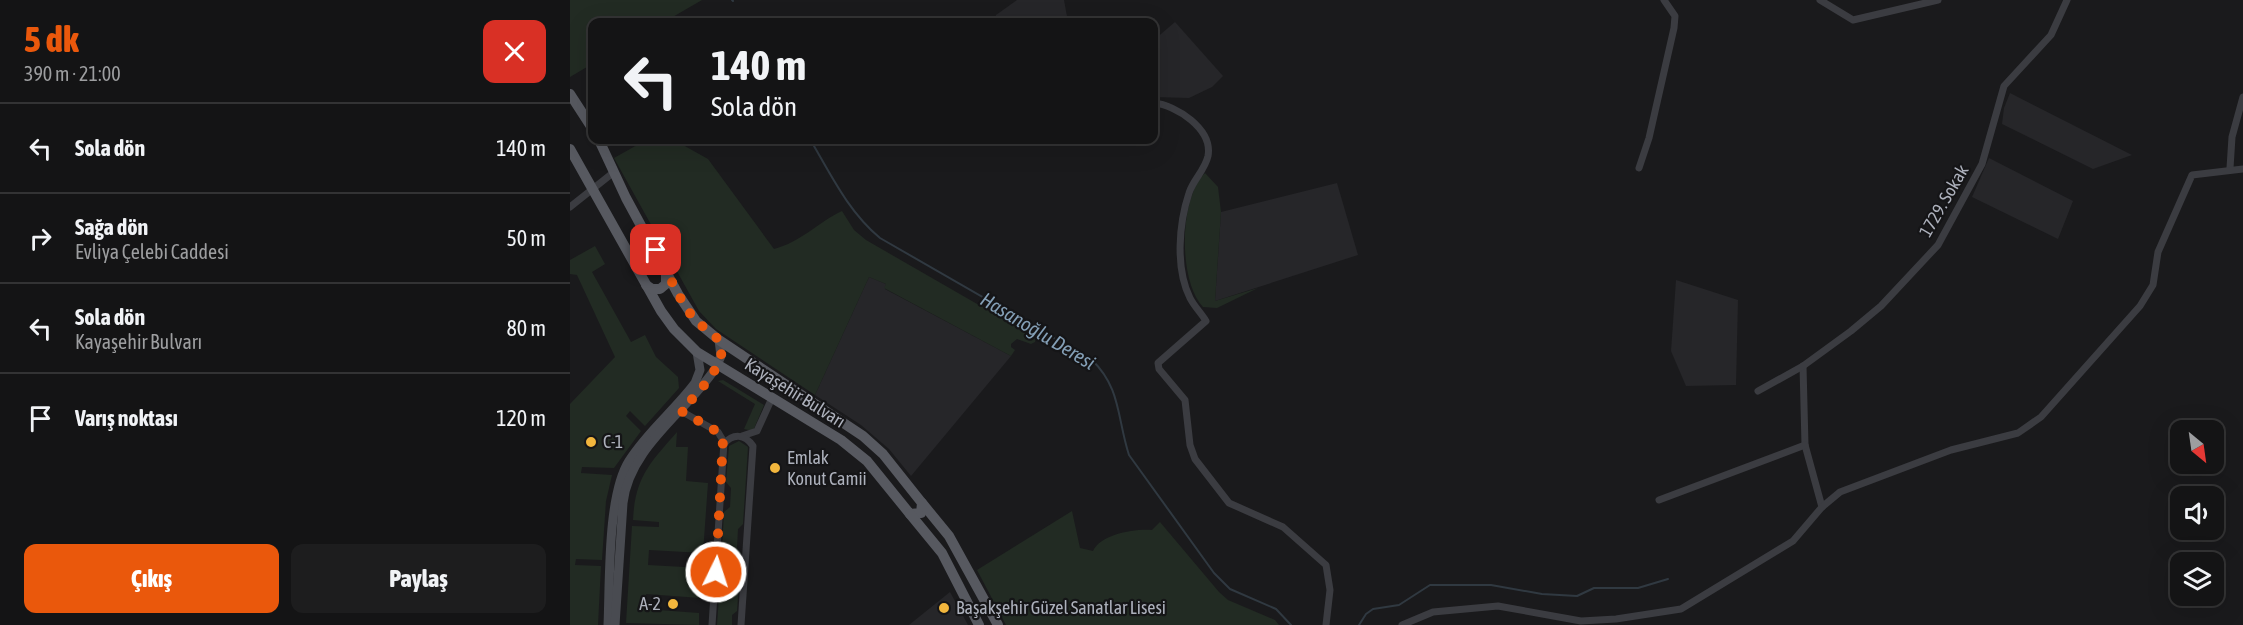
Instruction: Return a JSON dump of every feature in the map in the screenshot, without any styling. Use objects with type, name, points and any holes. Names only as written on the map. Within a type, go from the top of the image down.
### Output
[{"type":"main road","points":[[570,94],[588,122]]},
{"type":"main road","name":"Kayaşehir Bulvarı","points":[[601,144],[689,311],[706,331],[863,436],[883,454],[949,536],[998,625]]},
{"type":"main road","name":"Kayaşehir Bulvarı","points":[[570,149],[666,319],[697,352],[841,440],[867,461],[942,553],[979,625]]},
{"type":"main road","points":[[646,284],[658,290],[664,286],[668,279],[663,264]]},
{"type":"main road","points":[[910,514],[921,513],[922,503]]},
{"type":"street","points":[[1639,168],[1649,138],[1674,28],[1675,16],[1664,0]]},
{"type":"street","points":[[1820,0],[1853,20],[1938,0]]},
{"type":"street","name":"1729. Sokak","points":[[1758,391],[1803,366],[1881,306],[1938,245],[1982,164],[2004,86],[2051,35],[2067,0]]},
{"type":"street","points":[[2230,168],[2232,137],[2243,96]]},
{"type":"street","points":[[1158,103],[1165,104],[1181,113],[1194,124],[1208,146],[1208,157],[1189,191],[1181,244],[1186,288],[1206,321],[1158,363],[1159,369],[1185,400],[1190,445],[1195,459],[1229,503],[1283,527],[1326,565],[1330,590],[1326,625]]},
{"type":"street","points":[[1402,625],[1433,612],[1498,606],[1581,621],[1616,619],[1682,609],[1792,541],[1822,507],[1840,492],[1860,482],[1892,474],[1951,450],[2018,433],[2041,417],[2140,306],[2153,285],[2158,252],[2192,175],[2230,168],[2243,169]]},
{"type":"street","points":[[570,207],[614,172]]},
{"type":"street","points":[[697,352],[700,370],[695,383],[636,451],[620,481],[615,502],[608,625],[615,625],[623,502],[627,483],[642,455],[718,364],[722,348],[719,340]]},
{"type":"street","points":[[1803,366],[1805,445],[1822,507]]},
{"type":"street","points":[[724,444],[731,438],[757,431],[772,398]]},
{"type":"street","points":[[681,411],[718,432],[724,444],[712,625]]},
{"type":"street","points":[[741,625],[753,446],[742,436]]},
{"type":"street","points":[[1659,500],[1805,445]]},
{"type":"shaded area","points":[[570,0],[702,0],[671,18],[588,18],[588,66],[570,77]]},
{"type":"shaded area","points":[[1017,0],[1064,0],[1067,18],[995,18]]},
{"type":"shaded area","points":[[1175,22],[1223,76],[1212,87],[1189,98],[1158,97],[1158,37]]},
{"type":"shaded area","points":[[2010,93],[2132,155],[2093,169],[2002,124],[2004,108]]},
{"type":"shaded area","points":[[639,144],[681,144],[708,159],[774,249],[801,237],[842,211],[854,230],[866,240],[1036,338],[1035,342],[1031,344],[1017,339],[1011,344],[1015,350],[1011,356],[884,288],[886,284],[869,277],[815,395],[716,329],[699,311],[614,158]]},
{"type":"shaded area","points":[[1989,158],[2073,201],[2058,239],[1972,197]]},
{"type":"shaded area","points":[[1205,173],[1218,187],[1221,212],[1215,301],[1258,288],[1217,308],[1203,307],[1195,295],[1189,279],[1186,260],[1186,220],[1190,201],[1196,185]]},
{"type":"shaded area","points":[[1337,183],[1358,255],[1215,301],[1221,212]]},
{"type":"shaded area","points":[[595,246],[605,264],[592,272],[631,342],[645,335],[656,357],[678,377],[679,388],[645,426],[630,411],[626,416],[641,431],[614,468],[582,467],[581,473],[612,475],[606,501],[602,560],[576,559],[575,565],[601,566],[598,625],[570,625],[570,404],[615,357],[577,275],[570,274],[570,260]]},
{"type":"shaded area","points":[[869,277],[886,284],[885,289],[1011,356],[911,476],[889,449],[861,425],[815,395]]},
{"type":"shaded area","points":[[1676,280],[1738,300],[1736,385],[1686,386],[1671,351]]},
{"type":"shaded area","points":[[723,380],[764,405],[753,431],[744,429],[755,404],[718,381]]},
{"type":"shaded area","points":[[677,432],[676,447],[688,447],[686,481],[708,483],[703,553],[649,550],[648,565],[702,568],[700,598],[646,594],[645,609],[699,613],[699,625],[626,623],[632,526],[659,527],[659,522],[633,520],[637,492],[652,462]]},
{"type":"shaded area","points":[[739,441],[748,447],[743,524],[738,529],[737,548],[741,553],[737,611],[732,615],[732,625],[717,625],[719,597],[724,592],[725,573],[721,568],[724,512],[730,507],[731,488],[726,482],[729,446]]},
{"type":"shaded area","points":[[1072,511],[1080,548],[1093,551],[1103,540],[1111,536],[1129,531],[1152,530],[1160,522],[1228,600],[1275,620],[1279,625],[1006,625],[977,570]]},
{"type":"shaded area","name":"Başakşehir Güzel Sanatlar Lisesi","points":[[950,592],[968,625],[909,625]]},
{"type":"waterway","name":"Hasanoğlu Deresi","points":[[814,146],[851,207],[880,238],[1092,360],[1108,381],[1113,393],[1129,455],[1214,573],[1230,589],[1276,609],[1291,625]]},
{"type":"waterway","points":[[1359,625],[1366,614],[1373,609],[1399,605],[1430,585],[1491,585],[1542,594],[1577,596],[1594,588],[1638,588],[1668,579]]},
{"type":"place","name":"C-1","points":[[591,442]]},
{"type":"place","name":"Emlak Konut Camii","points":[[775,468]]},
{"type":"place","name":"A-2","points":[[673,604]]},
{"type":"place","name":"Başakşehir Güzel Sanatlar Lisesi","points":[[944,608]]},
{"type":"route","points":[[656,250],[689,311],[706,331],[719,340],[722,348],[715,369],[681,411],[718,432],[724,442],[716,572]]}]
